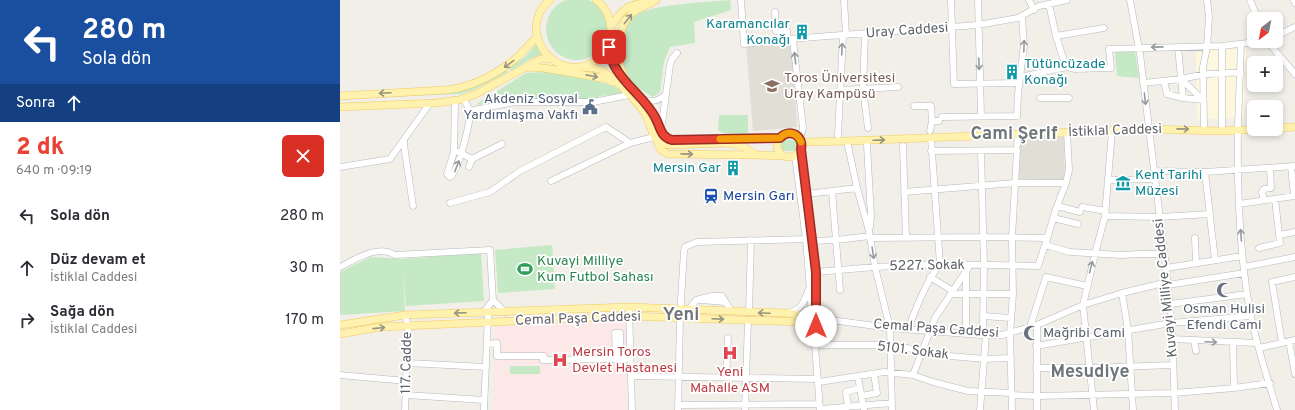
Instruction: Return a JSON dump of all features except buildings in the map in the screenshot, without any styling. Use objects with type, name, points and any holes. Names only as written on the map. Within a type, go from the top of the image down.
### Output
[{"type":"main road","points":[[549,0],[543,7],[537,19],[536,28],[539,45],[544,52],[550,59],[563,65],[599,69],[624,84],[642,99],[667,139],[780,138]]},
{"type":"main road","points":[[596,0],[605,9],[609,17],[611,26],[609,47],[612,60],[629,95],[649,120],[655,138],[664,153],[789,157],[795,156],[801,149],[802,145],[800,138],[797,135],[786,133],[778,141],[778,148],[785,156]]},
{"type":"main road","points":[[611,26],[620,12],[631,5],[657,0]]},
{"type":"main road","points":[[624,84],[619,49],[620,34],[623,25],[632,13],[657,0]]},
{"type":"main road","points":[[340,96],[457,89],[472,84],[512,62],[537,37]]},
{"type":"main road","points":[[577,67],[590,63],[602,54],[607,47],[610,38]]},
{"type":"main road","points":[[340,107],[430,103],[463,98],[476,94],[541,59],[550,59]]},
{"type":"main road","points":[[525,67],[544,68],[606,79],[624,84]]},
{"type":"main road","points":[[1283,128],[1295,127]]},
{"type":"main road","name":"İstiklal Caddesi","points":[[801,149],[805,142],[847,141],[930,134],[1018,134],[1148,129],[1247,128]]},
{"type":"main road","points":[[655,138],[662,144],[669,145],[729,143],[744,147],[756,155]]},
{"type":"main road","name":"Cemal Paşa Caddesi","points":[[340,325],[404,316],[629,307],[690,308],[731,311],[749,316],[803,322],[814,316]]},
{"type":"main road","name":"Cemal Paşa Caddesi","points":[[340,334],[380,327],[629,316],[749,316],[786,313],[814,316]]},
{"type":"street","name":"Uray Caddesi","points":[[741,0],[744,44],[978,25],[1018,18],[1039,6],[1067,0]]},
{"type":"street","points":[[838,134],[844,36],[844,0]]},
{"type":"street","points":[[951,0],[954,84],[1020,80],[1066,67],[1075,69],[1111,68],[1109,49],[1207,47],[1247,43]]},
{"type":"street","points":[[978,0],[981,116]]},
{"type":"street","points":[[1030,0],[1034,10]]},
{"type":"street","name":"Kuvayi Milliye Caddesi","points":[[1130,0],[1139,48],[1168,284],[1172,323],[1175,410]]},
{"type":"street","points":[[1204,125],[1203,74],[1209,17],[1207,0]]},
{"type":"street","points":[[1250,0],[1255,12]]},
{"type":"street","points":[[1049,4],[1056,36],[1066,67]]},
{"type":"street","points":[[775,12],[776,30],[787,31],[790,40],[803,128],[800,138]]},
{"type":"street","points":[[932,121],[981,116],[1017,116],[1024,45],[1022,16]]},
{"type":"street","points":[[1283,33],[1295,27]]},
{"type":"street","points":[[1056,36],[1104,28]]},
{"type":"street","points":[[865,34],[863,89],[868,128]]},
{"type":"street","points":[[1241,44],[1237,169],[1242,256],[1251,316],[1258,346],[1277,410]]},
{"type":"street","points":[[1222,46],[1222,126]]},
{"type":"street","points":[[1178,47],[1183,98]]},
{"type":"street","points":[[1272,48],[1295,74]]},
{"type":"street","points":[[661,131],[670,66],[672,59],[677,53]]},
{"type":"street","points":[[1143,83],[1181,79],[1203,74],[1222,72],[1241,73]]},
{"type":"street","points":[[1181,79],[1203,100]]},
{"type":"street","points":[[1164,81],[1167,94],[1183,98],[1203,100]]},
{"type":"street","points":[[840,90],[898,87]]},
{"type":"street","points":[[642,99],[656,101],[666,94]]},
{"type":"street","points":[[470,111],[515,102],[594,102],[629,95]]},
{"type":"street","points":[[454,100],[454,152],[447,174],[450,177],[453,175],[461,153],[470,111],[463,98]]},
{"type":"street","points":[[1040,98],[1069,98]]},
{"type":"street","points":[[510,109],[515,102]]},
{"type":"street","points":[[340,167],[390,159],[430,103]]},
{"type":"street","points":[[908,329],[918,302],[930,277],[940,264],[930,134],[932,121],[931,106],[914,106]]},
{"type":"street","points":[[450,203],[490,192],[520,171],[606,127],[630,143]]},
{"type":"street","points":[[1094,410],[1083,305],[1106,214],[1112,131]]},
{"type":"street","points":[[1046,242],[1069,170],[1067,132]]},
{"type":"street","points":[[1012,410],[1010,333],[1013,294],[1012,237],[1018,134]]},
{"type":"street","points":[[551,181],[630,143],[655,138]]},
{"type":"street","points":[[404,140],[413,206]]},
{"type":"street","points":[[847,141],[857,188],[870,235],[875,267],[890,328],[892,410]]},
{"type":"street","points":[[469,167],[472,159],[502,144]]},
{"type":"street","points":[[867,145],[872,216],[870,235]]},
{"type":"street","points":[[903,146],[906,238]]},
{"type":"street","points":[[932,151],[981,150],[1017,147]]},
{"type":"street","points":[[801,149],[807,194],[810,288],[814,316]]},
{"type":"street","points":[[980,410],[986,335],[983,327],[984,237],[981,150]]},
{"type":"street","points":[[454,152],[461,153],[472,159]]},
{"type":"street","points":[[795,156],[816,272],[814,316],[820,408]]},
{"type":"street","points":[[1154,171],[1204,172],[1293,166],[1294,196],[1239,204]]},
{"type":"street","points":[[1264,200],[1262,192],[1264,189],[1271,188],[1270,168]]},
{"type":"street","points":[[1204,172],[1215,260]]},
{"type":"street","points":[[1108,180],[1154,179]]},
{"type":"street","points":[[904,192],[1015,183],[1066,183]]},
{"type":"street","points":[[807,194],[857,188]]},
{"type":"street","points":[[832,191],[840,290]]},
{"type":"street","points":[[1260,248],[1280,243],[1275,199]]},
{"type":"street","points":[[1057,206],[1106,214],[1159,217],[1210,214]]},
{"type":"street","points":[[1053,218],[1078,224]]},
{"type":"street","points":[[1279,235],[1295,232]]},
{"type":"street","points":[[892,403],[864,408],[678,407],[680,317],[685,247],[697,242],[751,240],[836,240],[870,235],[906,238],[1012,237],[1046,242],[1070,252],[1121,255],[1164,254]]},
{"type":"street","points":[[1195,238],[1196,264]]},
{"type":"street","points":[[745,407],[751,240]]},
{"type":"street","name":"5227. Sokak","points":[[816,272],[940,264],[968,268],[984,265],[1038,266],[1046,242]]},
{"type":"street","points":[[340,267],[370,252],[389,251],[395,255],[490,250],[493,300],[485,313],[488,322],[484,409],[492,407]]},
{"type":"street","points":[[1166,268],[1242,256]]},
{"type":"street","name":"Cemal Paşa Caddesi","points":[[814,316],[890,328],[966,334],[1002,335],[1030,327],[1083,305],[1122,294],[1295,259]]},
{"type":"street","points":[[913,375],[935,318],[968,268]]},
{"type":"street","points":[[966,334],[966,294],[968,268]]},
{"type":"street","points":[[930,277],[952,292],[966,294],[1013,294]]},
{"type":"street","points":[[1030,327],[1046,277],[1087,286]]},
{"type":"street","points":[[1282,343],[1272,282],[1295,277]]},
{"type":"street","points":[[786,313],[795,311],[802,307],[810,288]]},
{"type":"street","points":[[1122,294],[1128,330],[1129,366],[1133,410]]},
{"type":"street","points":[[1170,304],[1247,294]]},
{"type":"street","points":[[690,308],[696,300],[712,296],[722,296],[731,311]]},
{"type":"street","points":[[493,300],[505,312]]},
{"type":"street","points":[[629,307],[632,410]]},
{"type":"street","name":"117. Cadde","points":[[404,316],[408,326],[405,410]]},
{"type":"street","points":[[983,316],[1011,318]]},
{"type":"street","points":[[1036,346],[1172,323],[1251,316]]},
{"type":"street","points":[[1037,324],[1037,410]]},
{"type":"street","points":[[726,378],[728,338]]},
{"type":"street","points":[[1172,340],[1258,346],[1292,341],[1295,374]]},
{"type":"street","points":[[1194,341],[1196,350]]},
{"type":"street","points":[[487,344],[497,343],[496,356],[544,356],[543,360],[630,359]]},
{"type":"street","points":[[1232,343],[1234,388]]},
{"type":"street","name":"5101. Sokak","points":[[815,345],[891,345],[950,356],[984,359],[1011,358]]},
{"type":"street","points":[[407,363],[486,367]]},
{"type":"street","points":[[1036,368],[1173,365]]},
{"type":"street","points":[[631,376],[818,381],[891,372],[913,375],[968,391],[1037,396],[1174,394],[1270,383]]},
{"type":"street","points":[[862,396],[877,393],[874,374]]},
{"type":"street","points":[[340,375],[406,381]]},
{"type":"street","points":[[858,377],[864,408]]},
{"type":"street","points":[[848,407],[846,392],[860,388]]},
{"type":"street","points":[[406,395],[484,400]]},
{"type":"shaded area","name":"Toros Üniversitesi Uray Kampüsü","points":[[792,42],[797,127],[753,131],[746,45]]},
{"type":"shaded area","points":[[1246,48],[1244,118],[1197,119],[1196,50]]},
{"type":"shaded area","points":[[1064,137],[1065,180],[1019,179],[1019,140]]},
{"type":"shaded area","name":"Mersin Toros Devlet Hastanesi","points":[[626,320],[626,410],[493,410],[495,325]]},
{"type":"green space","points":[[571,-1],[583,-1],[594,3],[603,12],[607,23],[607,35],[603,46],[599,51],[594,55],[577,60],[560,55],[555,51],[551,46],[546,29],[551,12],[555,7],[560,3]]},
{"type":"green space","points":[[730,0],[731,10],[694,22],[695,43],[670,47],[664,62],[660,92],[653,97],[635,85],[625,70],[623,45],[624,34],[628,24],[635,16],[642,12],[666,6]]},
{"type":"green space","points":[[536,44],[542,54],[528,60],[511,71],[509,68],[525,57]]},
{"type":"green space","points":[[1115,52],[1135,52],[1139,78],[1117,76]]},
{"type":"green space","points":[[506,70],[508,72],[473,90],[460,94],[340,99],[452,93],[473,88]]},
{"type":"green space","points":[[545,72],[584,78],[614,86],[628,96],[619,94],[599,96],[598,99],[517,100],[475,105],[526,73]]},
{"type":"green space","points":[[719,115],[748,115],[748,135],[727,135],[718,130]]},
{"type":"green space","points":[[783,140],[792,140],[796,142],[798,147],[796,151],[783,151],[780,146]]},
{"type":"green space","name":"Kuvayi Milliye Kum Futbol Sahası","points":[[552,245],[555,289],[498,293],[495,250]]},
{"type":"green space","points":[[481,253],[484,301],[406,306],[403,271],[405,311],[340,315],[340,272],[371,257],[402,259]]},
{"type":"green space","points":[[510,366],[540,366],[540,374],[510,374]]},
{"type":"slow traffic","points":[[720,139],[780,138],[786,133],[790,133],[797,135],[801,142]]},
{"type":"place","name":"Karamancılar Konağı","points":[[802,32]]},
{"type":"place","name":"Tütüncüzade Konağı","points":[[1012,72]]},
{"type":"place","name":"Toros Üniversitesi Uray Kampüsü","points":[[772,86]]},
{"type":"place","name":"Akdeniz Sosyal Yardımlaşma Vakfı","points":[[590,107]]},
{"type":"place","name":"Mersin Gar","points":[[733,168]]},
{"type":"place","name":"Kent Tarihi Müzesi","points":[[1123,183]]},
{"type":"place","name":"Mersin Garı","points":[[711,196]]},
{"type":"place","name":"Kuvayi Milliye Kum Futbol Sahası","points":[[525,269]]},
{"type":"place","name":"Osman Hulisi Efendi Cami","points":[[1224,290]]},
{"type":"place","name":"Mağribi Cami","points":[[1031,333]]},
{"type":"place","name":"Yeni Mahalle ASM","points":[[730,353]]},
{"type":"place","name":"Mersin Toros Devlet Hastanesi","points":[[560,360]]},
{"type":"district","name":"Cami Şerif","points":[[1014,134]]},
{"type":"district","name":"Yeni","points":[[681,315]]},
{"type":"district","name":"Mesudiye","points":[[1090,372]]},
{"type":"route","points":[[609,47],[609,52],[617,70],[649,108],[663,135],[667,139],[780,138],[786,133],[797,135],[800,138],[816,272],[816,326]]}]
